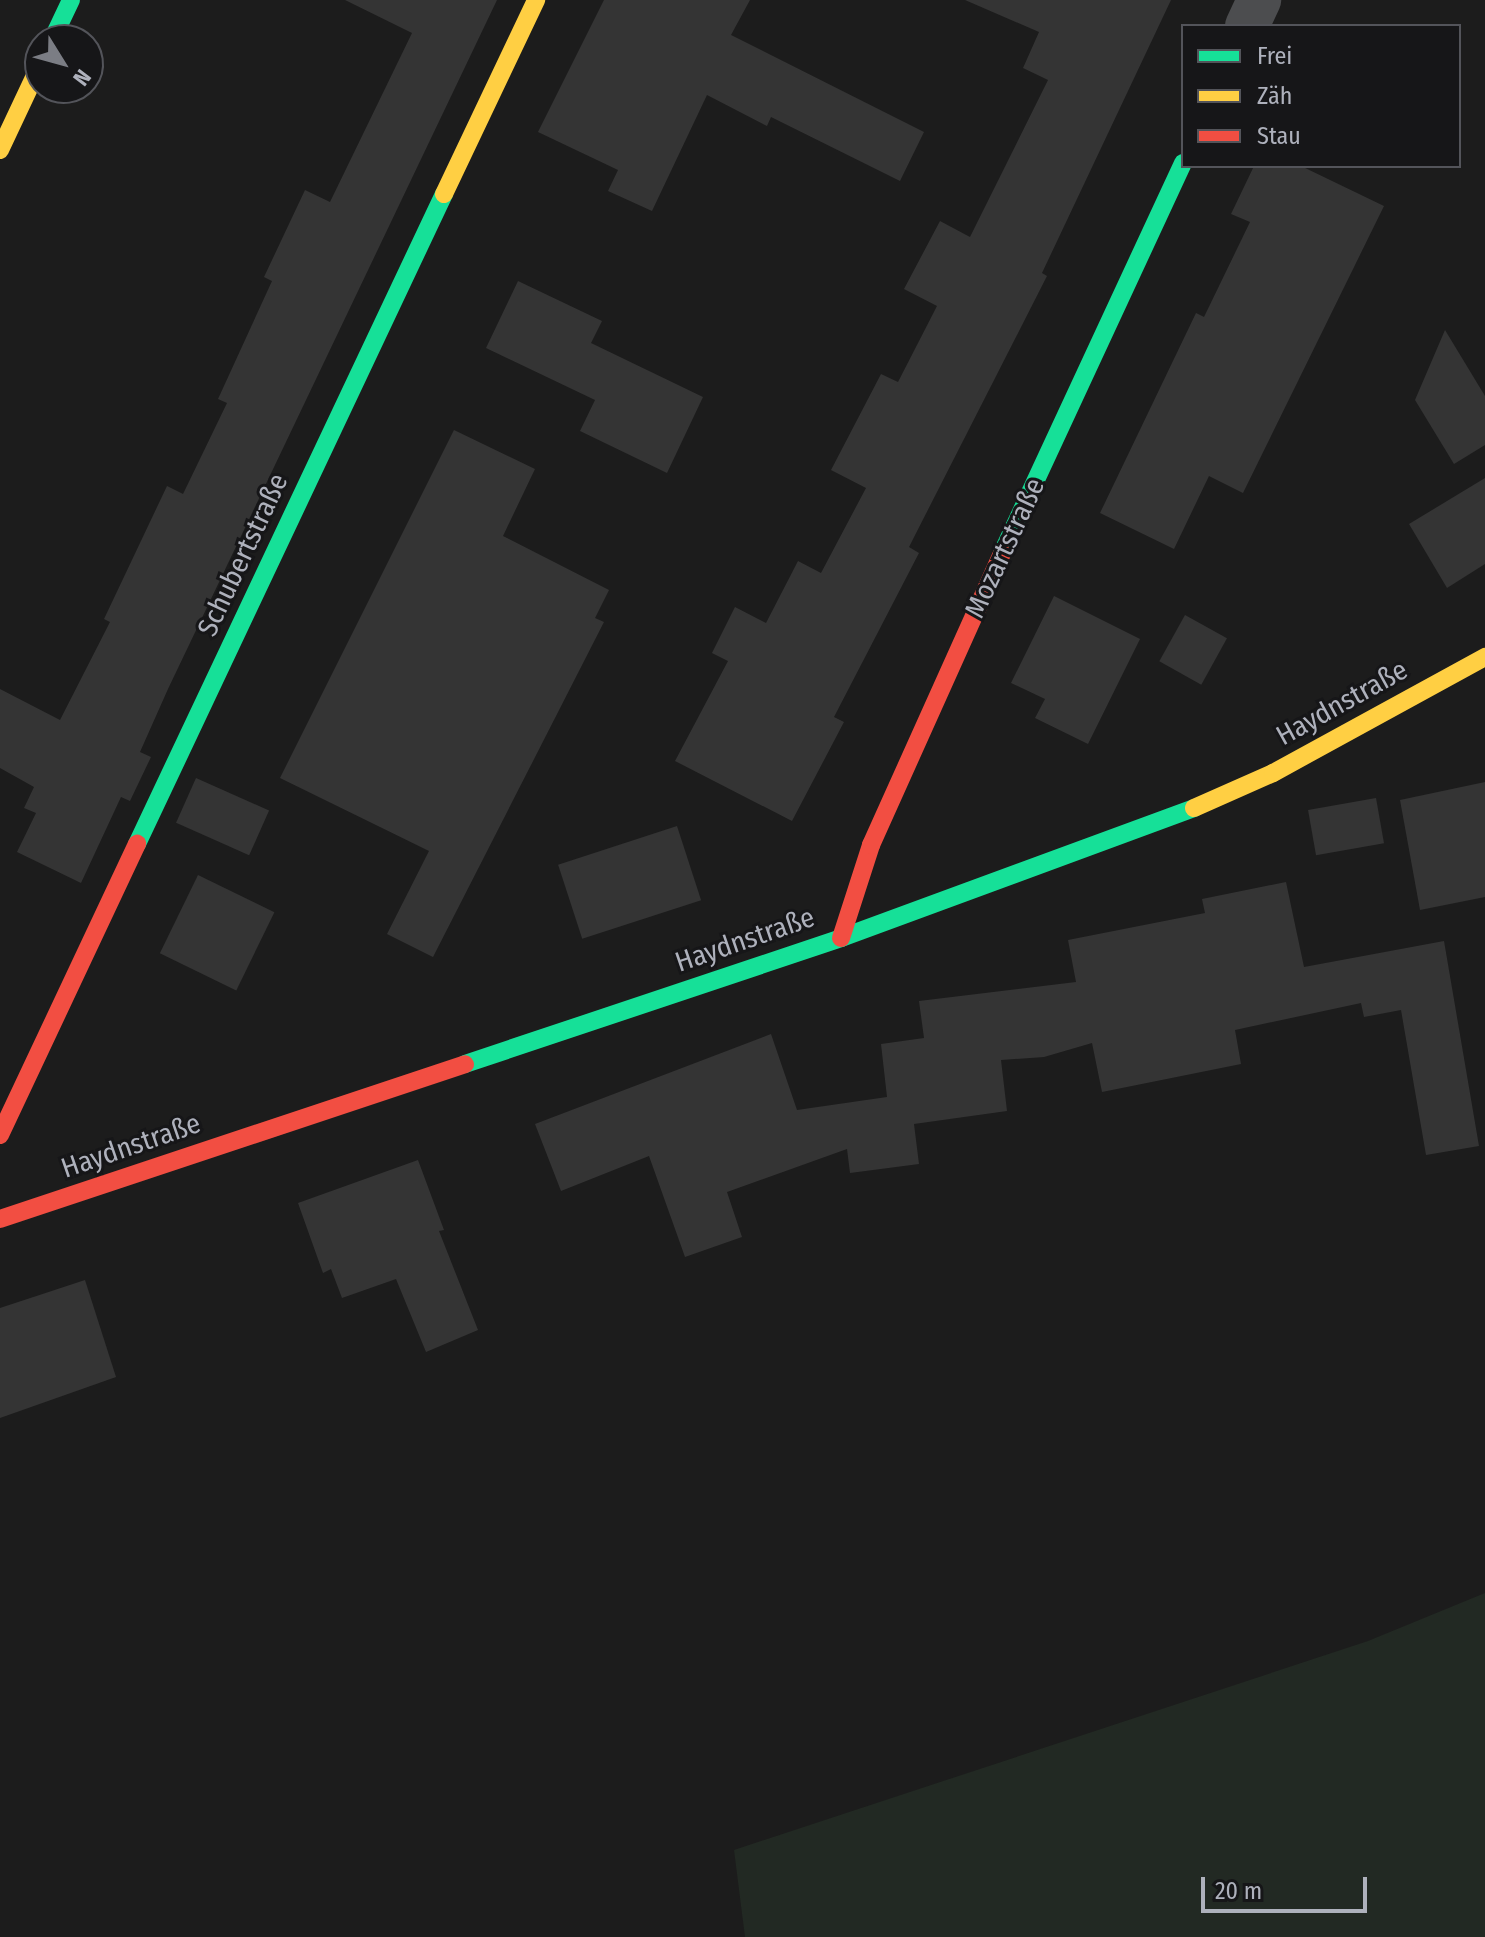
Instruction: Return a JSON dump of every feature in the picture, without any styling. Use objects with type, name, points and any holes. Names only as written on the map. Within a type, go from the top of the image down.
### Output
[{"type":"street","points":[[60,24],[71,0]]},
{"type":"street","name":"Schubertstraße","points":[[0,1135],[536,0]]},
{"type":"street","points":[[1248,24],[1259,0]]},
{"type":"street","points":[[0,150],[24,99]]},
{"type":"street","name":"Mozartstraße","points":[[841,938],[871,845],[923,724],[1181,167]]},
{"type":"street","name":"Haydnstraße","points":[[0,1219],[841,938],[1145,830],[1273,773],[1485,657]]},
{"type":"shaded area","points":[[1485,1593],[1485,1937],[745,1937],[734,1850],[1368,1641]]},
{"type":"building","points":[[345,0],[497,0],[168,689],[140,752],[151,757],[130,801],[121,797],[81,883],[17,852],[36,813],[24,808],[34,787],[0,768],[0,689],[60,720],[110,622],[104,619],[167,486],[183,494],[227,403],[218,399],[272,281],[264,277],[305,190],[330,202],[412,33]]},
{"type":"building","points":[[604,0],[750,0],[731,35],[924,132],[900,181],[771,117],[767,126],[707,95],[652,211],[608,191],[618,170],[538,132]]},
{"type":"building","points":[[965,0],[1171,0],[1042,273],[1047,276],[909,547],[919,553],[834,717],[844,722],[792,821],[675,761],[728,661],[712,653],[735,607],[766,623],[798,561],[821,573],[866,488],[831,470],[881,374],[898,382],[937,306],[904,289],[940,221],[970,237],[1048,80],[1023,68],[1039,32]]},
{"type":"building","points":[[1253,168],[1305,168],[1384,206],[1243,493],[1209,476],[1174,549],[1100,513],[1196,313],[1204,317],[1250,222],[1231,214]]},
{"type":"building","points":[[518,281],[602,321],[591,343],[703,397],[667,473],[580,431],[595,400],[486,348]]},
{"type":"building","points":[[1445,330],[1485,396],[1485,445],[1454,464],[1415,400]]},
{"type":"building","points":[[454,430],[535,469],[503,536],[609,590],[595,618],[604,622],[433,957],[387,934],[429,851],[280,778]]},
{"type":"building","points":[[1485,478],[1485,564],[1447,588],[1409,524]]},
{"type":"building","points":[[1054,596],[1140,639],[1088,744],[1035,718],[1045,699],[1011,683]]},
{"type":"building","points":[[1185,615],[1227,638],[1201,685],[1159,661]]},
{"type":"building","points":[[196,778],[269,811],[249,855],[176,823]]},
{"type":"building","points":[[1485,782],[1485,897],[1420,910],[1400,800]]},
{"type":"building","points":[[1376,798],[1384,843],[1316,855],[1308,810]]},
{"type":"building","points":[[677,826],[701,900],[582,939],[558,865]]},
{"type":"building","points":[[198,875],[274,912],[236,990],[160,953]]},
{"type":"building","points":[[1286,882],[1304,967],[1444,941],[1479,1146],[1426,1155],[1401,1010],[1364,1017],[1361,1003],[1235,1030],[1241,1064],[1102,1092],[1092,1043],[1044,1057],[1001,1060],[1007,1111],[914,1124],[919,1164],[850,1173],[847,1149],[727,1192],[742,1237],[685,1257],[649,1156],[561,1191],[535,1124],[771,1034],[797,1110],[887,1097],[881,1044],[924,1038],[919,1001],[1076,982],[1068,940],[1205,913],[1202,899]]},
{"type":"building","points":[[418,1160],[444,1230],[439,1231],[478,1330],[426,1352],[396,1279],[342,1298],[331,1269],[323,1273],[298,1203]]},
{"type":"building","points":[[85,1280],[116,1377],[0,1418],[0,1308]]},
{"type":"traffic: fast","points":[[60,24],[71,0]]},
{"type":"traffic: fast","points":[[1002,553],[1181,167]]},
{"type":"traffic: fast","points":[[137,844],[444,194]]},
{"type":"traffic: fast","points":[[465,1064],[841,938],[1194,808]]},
{"type":"traffic: slow","points":[[444,194],[536,0]]},
{"type":"traffic: slow","points":[[0,150],[24,99]]},
{"type":"traffic: slow","points":[[1194,808],[1273,773],[1485,657]]},
{"type":"traffic: jam","points":[[841,938],[871,845],[1002,553]]},
{"type":"traffic: jam","points":[[0,1135],[137,844]]},
{"type":"traffic: jam","points":[[0,1219],[465,1064]]}]
